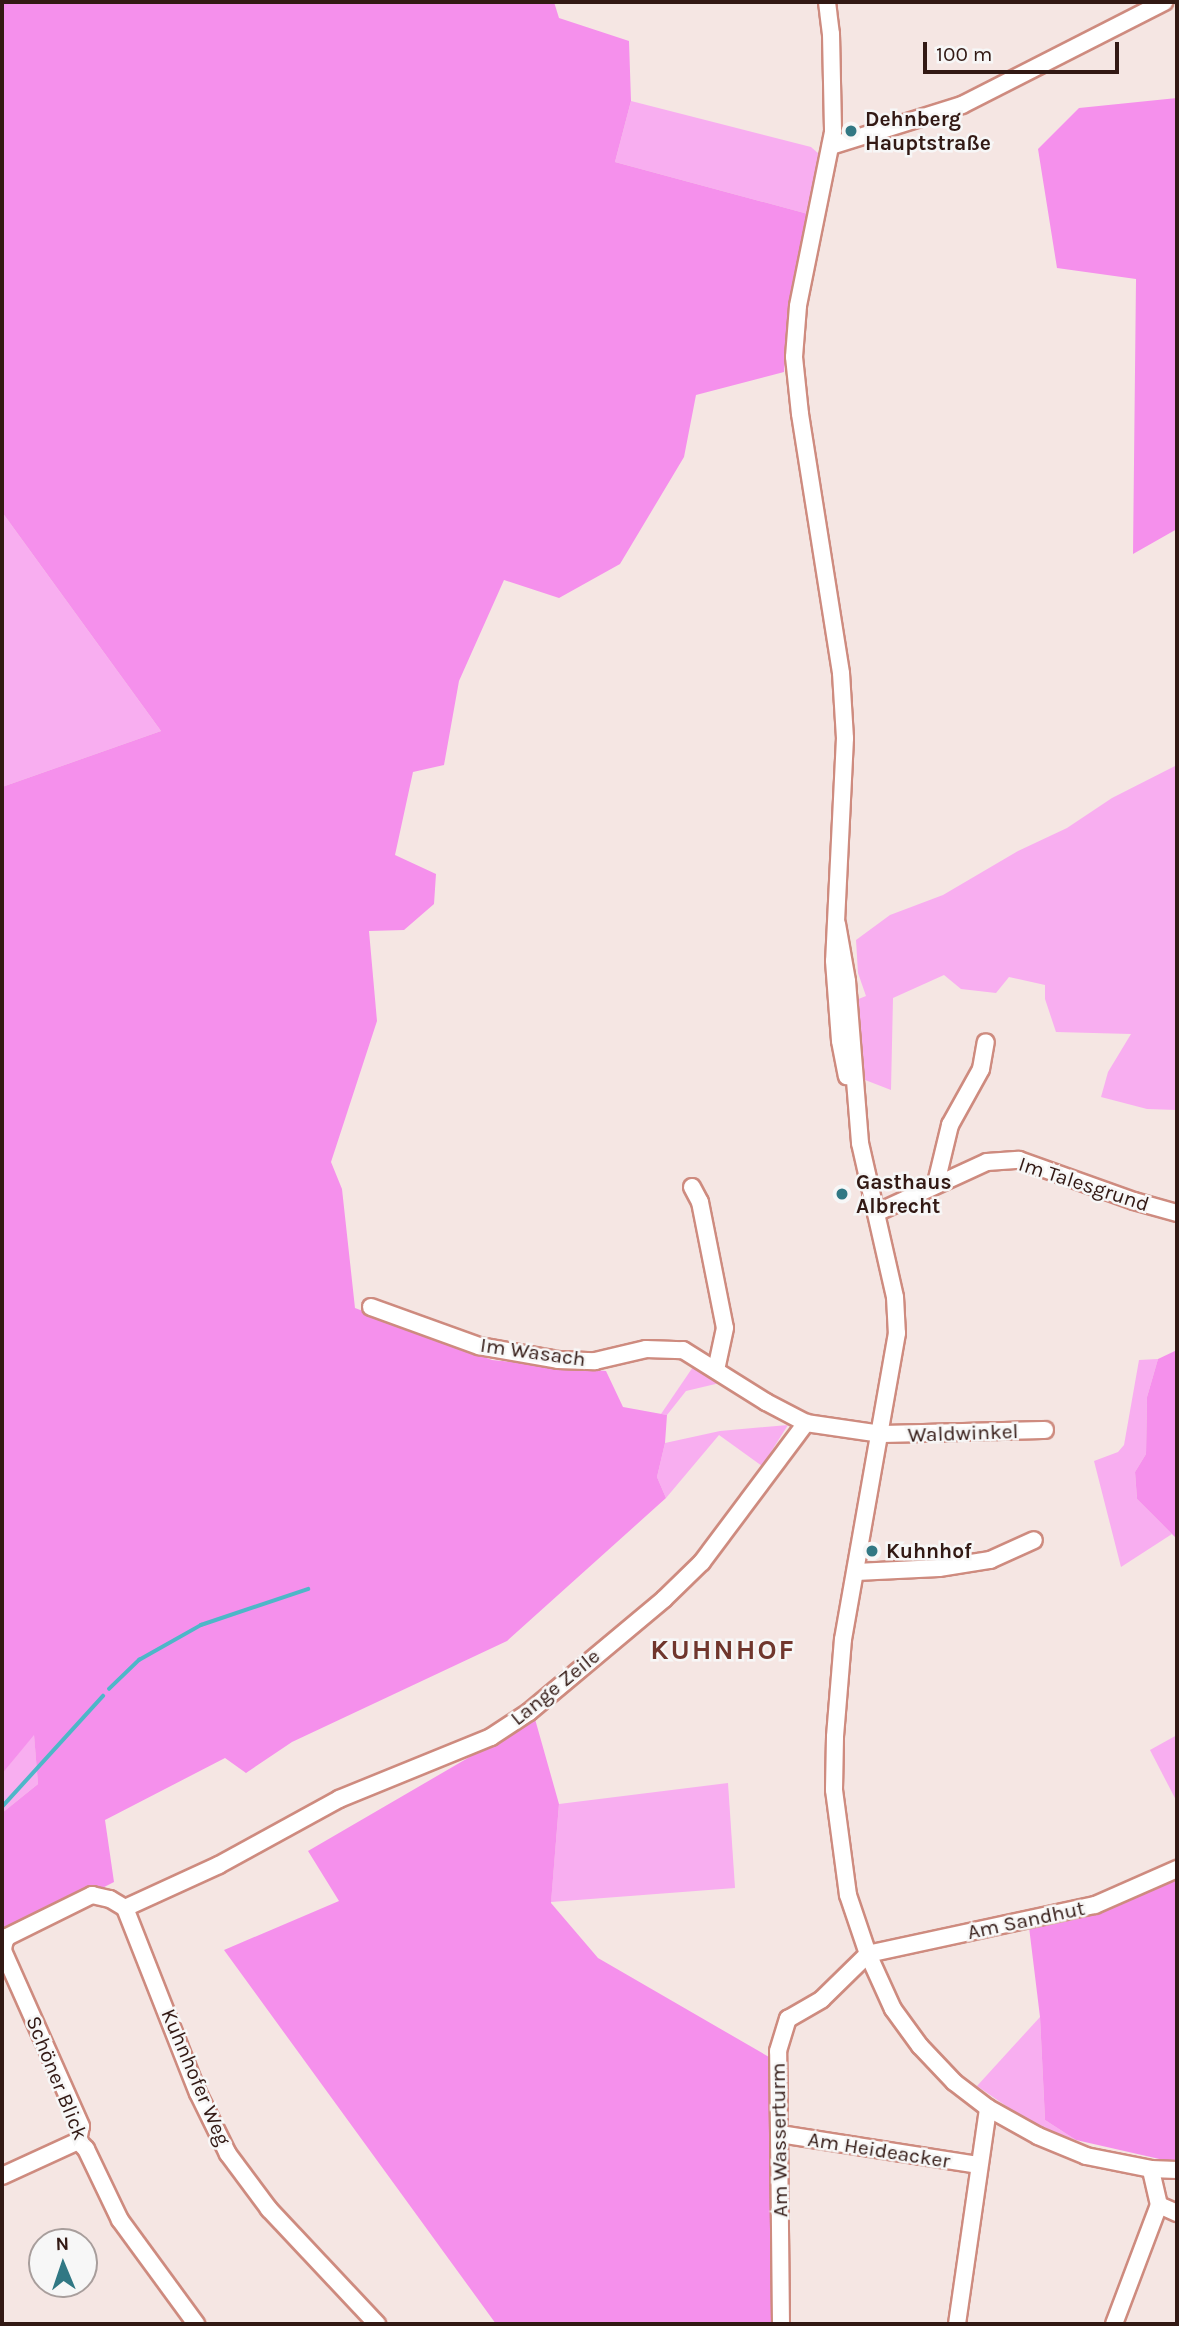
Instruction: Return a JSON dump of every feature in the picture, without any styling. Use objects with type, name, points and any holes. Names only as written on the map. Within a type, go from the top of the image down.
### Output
[{"type":"street","points":[[827,2],[833,77],[831,146],[798,306],[794,357],[800,414],[841,673],[845,738],[834,961],[839,1030],[895,1297],[897,1334],[843,1639],[835,1737],[834,1790],[848,1895],[868,1954],[893,2009],[920,2046],[954,2082],[988,2108],[1038,2136],[1086,2156],[1151,2169],[1177,2170]]},
{"type":"street","points":[[831,146],[962,106],[1164,2]]},
{"type":"street","points":[[837,924],[850,1009],[856,1112]]},
{"type":"street","points":[[936,1183],[950,1125],[981,1069],[986,1042]]},
{"type":"street","name":"Im Talesgrund","points":[[876,1213],[987,1161],[1019,1160],[1134,1201],[1177,1213]]},
{"type":"street","points":[[692,1187],[700,1202],[725,1328],[716,1370]]},
{"type":"street","name":"Im Wasach","points":[[370,1307],[479,1346],[558,1360],[595,1362],[646,1349],[683,1350],[766,1402],[806,1423]]},
{"type":"street","points":[[806,1423],[881,1434]]},
{"type":"street","name":"Lange Zeile","points":[[125,1908],[219,1865],[339,1799],[491,1737],[529,1712],[664,1599],[702,1562],[806,1423]]},
{"type":"street","name":"Waldwinkel","points":[[881,1434],[1045,1430]]},
{"type":"street","points":[[856,1572],[939,1567],[990,1560],[1034,1540]]},
{"type":"street","name":"Am Sandhut","points":[[868,1954],[1095,1905],[1177,1869]]},
{"type":"street","name":"Schöner Blick","points":[[125,1908],[110,1899],[92,1895],[7,1937],[3,1951],[80,2126],[78,2141],[86,2149],[120,2220],[196,2324]]},
{"type":"street","name":"Kuhnhofer Weg","points":[[125,1908],[198,2092],[229,2154],[269,2209],[377,2324]]},
{"type":"street","name":"Am Wasserturm","points":[[781,2324],[778,2051],[788,2019],[822,1999],[868,1954]]},
{"type":"street","points":[[957,2324],[988,2108]]},
{"type":"street","name":"Am Heideacker","points":[[780,2134],[978,2165]]},
{"type":"street","points":[[2,2176],[78,2141]]},
{"type":"street","points":[[1114,2324],[1159,2205],[1151,2169]]},
{"type":"street","points":[[1159,2205],[1177,2213]]},
{"type":"shaded area","points":[[2,2],[554,2],[559,18],[629,41],[631,101],[615,162],[808,214],[792,284],[784,372],[696,395],[684,457],[620,564],[559,598],[504,580],[459,681],[444,765],[413,772],[395,855],[436,874],[434,904],[404,930],[369,931],[377,1021],[331,1162],[342,1189],[355,1308],[492,1360],[606,1371],[623,1407],[667,1415],[665,1443],[657,1477],[666,1498],[507,1641],[292,1742],[246,1773],[225,1758],[105,1820],[114,1882],[2,1939],[2,1813],[38,1784],[34,1735],[2,1774],[2,787],[161,731],[2,512]]},
{"type":"shaded area","points":[[1177,98],[1177,529],[1133,554],[1136,279],[1057,268],[1038,149],[1079,108]]},
{"type":"shaded area","points":[[631,101],[811,147],[819,154],[808,214],[615,162]]},
{"type":"shaded area","points":[[2,512],[161,731],[2,787]]},
{"type":"shaded area","points":[[1177,765],[1177,1110],[1147,1109],[1101,1097],[1108,1072],[1131,1034],[1056,1032],[1045,999],[1045,985],[1009,977],[996,993],[961,989],[944,975],[893,998],[891,1090],[860,1078],[856,1000],[866,996],[858,973],[856,940],[890,915],[943,895],[1018,851],[1067,828],[1112,798]]},
{"type":"shaded area","points":[[1177,1350],[1177,1539],[1137,1499],[1135,1472],[1146,1454],[1147,1397],[1158,1359]]},
{"type":"shaded area","points":[[1158,1359],[1147,1397],[1146,1454],[1135,1472],[1137,1499],[1172,1534],[1121,1567],[1094,1461],[1118,1452],[1124,1445],[1139,1360]]},
{"type":"shaded area","points":[[695,1364],[724,1382],[686,1391],[667,1415],[661,1414]]},
{"type":"shaded area","points":[[788,1425],[762,1466],[719,1435],[666,1498],[657,1477],[665,1443],[720,1431]]},
{"type":"shaded area","points":[[535,1719],[559,1804],[551,1903],[598,1958],[776,2061],[775,2324],[496,2324],[224,1950],[339,1901],[308,1851]]},
{"type":"shaded area","points":[[34,1734],[38,1784],[2,1813],[2,1774]]},
{"type":"shaded area","points":[[1177,1735],[1177,1802],[1150,1750]]},
{"type":"shaded area","points":[[728,1783],[735,1888],[551,1902],[559,1804]]},
{"type":"shaded area","points":[[1177,1876],[1177,2163],[1076,2140],[1045,2120],[1040,2017],[1029,1927],[1100,1911]]},
{"type":"shaded area","points":[[1040,2017],[1045,2120],[1076,2140],[1038,2128],[977,2086]]},
{"type":"waterway","points":[[109,1689],[139,1660],[201,1625],[308,1589]]},
{"type":"waterway","points":[[2,1807],[103,1696]]},
{"type":"place","name":"Dehnberg Hauptstraße","points":[[851,131]]},
{"type":"place","name":"Gasthaus Albrecht","points":[[842,1194]]},
{"type":"place","name":"Kuhnhof","points":[[872,1551]]},
{"type":"district","name":"KUHNHOF","points":[[723,1650]]}]
